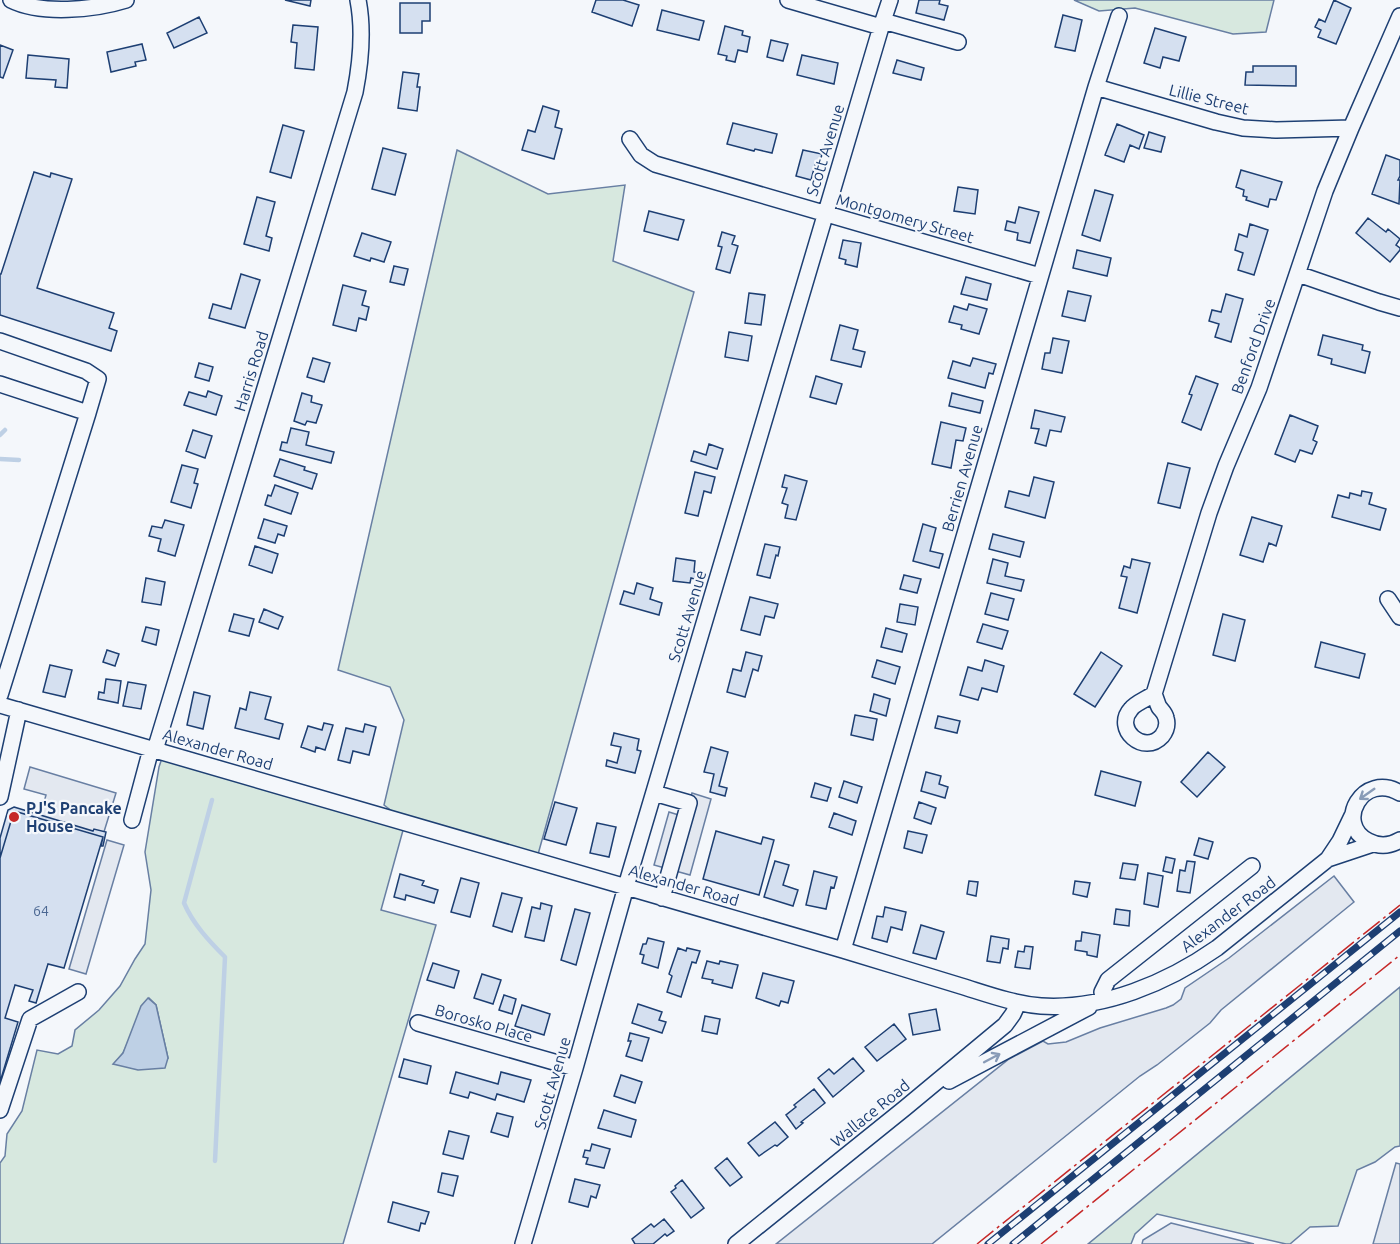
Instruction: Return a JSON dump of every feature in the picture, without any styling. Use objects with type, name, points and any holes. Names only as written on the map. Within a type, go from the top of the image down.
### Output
[{"type":"street","points":[[11,0],[35,8],[66,9],[92,7],[126,0]]},
{"type":"street","name":"Harris Road","points":[[132,820],[355,92],[362,36],[358,0]]},
{"type":"street","points":[[788,0],[958,42]]},
{"type":"street","name":"Scott Avenue","points":[[523,1244],[654,792],[890,0]]},
{"type":"street","name":"Berrien Avenue","points":[[843,950],[1040,276],[1119,16]]},
{"type":"street","name":"Benford Drive","points":[[1154,694],[1209,513],[1226,466],[1259,388],[1326,191],[1400,16]]},
{"type":"street","name":"Lillie Street","points":[[1096,87],[1243,128],[1276,130],[1351,128]]},
{"type":"street","name":"Montgomery Street","points":[[630,139],[641,155],[655,164],[1040,276]]},
{"type":"street","points":[[1298,274],[1400,308]]},
{"type":"street","points":[[0,342],[86,371],[98,379],[0,695]]},
{"type":"street","points":[[0,384],[88,412]]},
{"type":"street","points":[[1388,599],[1400,617]]},
{"type":"street","name":"Alexander Road","points":[[0,705],[1018,1003],[1039,1006],[1104,1000],[1161,980],[1199,961],[1328,859],[1340,841],[1362,795],[1380,787],[1397,788]]},
{"type":"street","points":[[0,796],[19,710]]},
{"type":"street","points":[[654,792],[690,803],[662,898]]},
{"type":"street","points":[[1353,814],[1358,832],[1365,839],[1400,854]]},
{"type":"street","name":"Alexander Road","points":[[1328,859],[1400,840]]},
{"type":"street","points":[[905,1108],[931,1092],[1025,1046],[1104,1000],[1102,992],[1108,980],[1252,866]]},
{"type":"street","points":[[0,1110],[30,1018],[78,992]]},
{"type":"street","name":"Wallace Road","points":[[736,1244],[1005,1025],[1018,1003]]},
{"type":"street","name":"Borosko Place","points":[[418,1023],[575,1068]]},
{"type":"shaded area","points":[[1074,0],[1274,0],[1266,32],[1233,34],[1135,8],[1099,11]]},
{"type":"shaded area","points":[[457,150],[548,194],[625,185],[613,261],[694,292],[537,858],[401,818],[384,805],[404,720],[390,687],[338,670]]},
{"type":"shaded area","points":[[164,752],[405,823],[381,910],[436,925],[343,1244],[0,1244],[0,1163],[5,1156],[7,1134],[22,1111],[37,1050],[58,1054],[72,1046],[75,1030],[99,1010],[120,986],[145,944],[151,890],[145,852],[159,767]],"holes":[[[149,998],[156,1005],[168,1058],[114,1064],[123,1053]]]},
{"type":"shaded area","points":[[30,767],[116,793],[103,835],[40,817],[46,795],[24,789]]},
{"type":"shaded area","points":[[692,793],[711,799],[690,875],[654,865],[669,812],[685,817]]},
{"type":"shaded area","points":[[107,840],[124,845],[86,974],[69,969]]},
{"type":"shaded area","points":[[1334,876],[1354,902],[1221,1010],[1210,1023],[1140,1076],[932,1244],[776,1244],[1009,1059],[1043,1041],[1048,1044],[1066,1042],[1100,1028],[1173,1005],[1181,999],[1185,988],[1229,958]]},
{"type":"shaded area","points":[[1400,987],[1400,1146],[1357,1170],[1338,1226],[1310,1227],[1290,1244],[1286,1244],[1157,1214],[1135,1234],[1131,1244],[1088,1244]]},
{"type":"shaded area","points":[[1396,1163],[1400,1164],[1400,1244],[1373,1244]]},
{"type":"shaded area","points":[[1171,1223],[1254,1244],[1142,1244],[1143,1240]]},
{"type":"water","points":[[148,998],[156,1005],[168,1058],[165,1068],[138,1070],[113,1064],[123,1053],[141,1006]]},
{"type":"building","points":[[285,0],[311,0],[310,6]]},
{"type":"building","points":[[596,0],[623,0],[639,5],[632,26],[592,12]]},
{"type":"building","points":[[919,0],[940,0],[939,4],[948,6],[944,20],[916,13]]},
{"type":"building","points":[[1334,0],[1351,8],[1336,44],[1318,37],[1321,30],[1315,27],[1319,19],[1325,22]]},
{"type":"building","points":[[400,3],[430,3],[430,21],[422,21],[422,33],[400,33]]},
{"type":"building","points":[[662,10],[704,21],[699,40],[657,30]]},
{"type":"building","points":[[1063,15],[1082,20],[1075,51],[1055,47]]},
{"type":"building","points":[[199,17],[207,33],[174,48],[167,33]]},
{"type":"building","points":[[293,25],[318,27],[314,70],[295,68],[297,43],[291,42]]},
{"type":"building","points":[[725,26],[743,31],[742,35],[750,37],[747,52],[738,50],[735,62],[726,60],[727,56],[718,54]]},
{"type":"building","points":[[1155,28],[1186,37],[1179,61],[1163,57],[1160,68],[1144,63]]},
{"type":"building","points":[[771,40],[788,44],[783,61],[767,57]]},
{"type":"building","points":[[142,44],[146,60],[135,62],[136,66],[111,72],[107,52]]},
{"type":"building","points":[[0,45],[13,50],[3,78],[0,77]]},
{"type":"building","points":[[28,55],[69,59],[67,88],[55,87],[56,80],[26,78]]},
{"type":"building","points":[[802,55],[838,63],[834,84],[797,75]]},
{"type":"building","points":[[897,60],[924,68],[921,80],[893,73]]},
{"type":"building","points":[[1253,66],[1296,66],[1296,86],[1245,85],[1246,72],[1253,72]]},
{"type":"building","points":[[403,72],[419,74],[417,111],[398,108]]},
{"type":"building","points":[[543,106],[559,111],[555,127],[562,129],[554,159],[522,150],[528,130],[535,132]]},
{"type":"building","points":[[733,123],[777,134],[772,153],[727,144]]},
{"type":"building","points":[[1117,124],[1144,135],[1139,149],[1130,145],[1124,162],[1105,155]]},
{"type":"building","points":[[283,125],[304,131],[291,178],[270,172]]},
{"type":"building","points":[[1149,132],[1165,137],[1161,152],[1144,148]]},
{"type":"building","points":[[383,148],[406,154],[395,195],[372,189]]},
{"type":"building","points":[[803,150],[822,154],[819,166],[815,165],[811,180],[796,176]]},
{"type":"building","points":[[1386,155],[1400,160],[1399,204],[1372,194]]},
{"type":"building","points":[[1241,170],[1282,182],[1276,200],[1270,199],[1268,207],[1246,200],[1247,197],[1243,196],[1244,190],[1236,187]]},
{"type":"building","points":[[34,172],[50,177],[51,173],[72,179],[37,288],[114,313],[109,328],[117,331],[111,351],[0,315],[0,274]]},
{"type":"building","points":[[958,187],[978,190],[975,214],[954,211]]},
{"type":"building","points":[[1095,190],[1113,195],[1100,241],[1082,235]]},
{"type":"building","points":[[257,197],[275,202],[266,236],[272,238],[269,251],[244,244]]},
{"type":"building","points":[[1019,207],[1039,212],[1030,243],[1017,240],[1018,233],[1005,230],[1007,221],[1015,223]]},
{"type":"building","points":[[649,211],[684,220],[678,240],[644,231]]},
{"type":"building","points":[[1368,218],[1386,232],[1388,229],[1400,239],[1396,245],[1400,250],[1390,262],[1356,233]]},
{"type":"building","points":[[1250,224],[1268,230],[1254,275],[1238,270],[1243,253],[1235,250],[1239,234],[1247,237]]},
{"type":"building","points":[[722,232],[735,236],[732,244],[738,246],[730,273],[716,269],[722,247],[718,246]]},
{"type":"building","points":[[362,233],[391,242],[384,262],[354,256]]},
{"type":"building","points":[[843,240],[861,243],[857,267],[845,264],[846,260],[839,258]]},
{"type":"building","points":[[1077,250],[1111,258],[1107,276],[1073,268]]},
{"type":"building","points":[[394,266],[408,269],[404,285],[390,282]]},
{"type":"building","points":[[241,274],[260,280],[245,328],[209,318],[213,304],[231,309]]},
{"type":"building","points":[[966,277],[991,284],[987,300],[961,294]]},
{"type":"building","points":[[343,285],[366,291],[362,305],[369,307],[366,320],[359,318],[356,331],[333,325]]},
{"type":"building","points":[[1068,291],[1091,296],[1085,321],[1062,316]]},
{"type":"building","points":[[749,293],[765,295],[761,325],[745,323]]},
{"type":"building","points":[[1226,294],[1243,299],[1231,342],[1215,337],[1219,324],[1209,321],[1212,310],[1221,312]]},
{"type":"building","points":[[969,304],[987,309],[979,334],[961,329],[962,325],[949,322],[954,306],[967,310]]},
{"type":"building","points":[[840,325],[858,330],[853,349],[865,352],[861,367],[831,360]]},
{"type":"building","points":[[729,332],[752,336],[748,361],[725,357]]},
{"type":"building","points":[[1323,335],[1363,345],[1362,350],[1370,352],[1365,373],[1331,364],[1332,359],[1318,355]]},
{"type":"building","points":[[1053,338],[1069,341],[1062,373],[1042,369],[1045,353],[1050,353]]},
{"type":"building","points":[[313,358],[330,363],[324,382],[307,377]]},
{"type":"building","points":[[973,358],[996,364],[993,374],[989,373],[985,388],[948,378],[953,361],[970,366]]},
{"type":"building","points":[[199,363],[213,367],[209,381],[195,377]]},
{"type":"building","points":[[816,376],[842,384],[836,404],[810,397]]},
{"type":"building","points":[[1196,376],[1218,384],[1201,430],[1182,422]]},
{"type":"building","points":[[208,391],[222,396],[216,415],[184,405],[189,392],[206,397]]},
{"type":"building","points":[[302,393],[312,396],[311,402],[322,405],[316,423],[307,421],[305,425],[294,421]]},
{"type":"building","points":[[952,393],[983,401],[980,413],[949,406]]},
{"type":"building","points":[[1035,410],[1065,417],[1061,432],[1050,430],[1046,446],[1035,443],[1039,429],[1031,428]]},
{"type":"building","points":[[1290,415],[1318,426],[1313,440],[1317,442],[1312,454],[1300,450],[1295,462],[1275,454]]},
{"type":"building","points":[[941,422],[966,428],[963,441],[956,440],[951,468],[932,464]]},
{"type":"building","points":[[291,428],[309,432],[306,445],[334,452],[331,463],[280,450],[282,442],[287,443]]},
{"type":"building","points":[[193,430],[212,436],[205,458],[186,451]]},
{"type":"building","points":[[709,444],[723,449],[717,469],[691,461],[694,451],[706,455]]},
{"type":"building","points":[[280,459],[305,467],[304,470],[317,474],[312,489],[274,476]]},
{"type":"building","points":[[1168,463],[1190,468],[1180,508],[1158,503]]},
{"type":"building","points":[[182,465],[198,469],[194,483],[198,484],[191,508],[171,502]]},
{"type":"building","points":[[695,472],[715,477],[711,493],[704,491],[698,516],[685,513]]},
{"type":"building","points":[[785,475],[807,481],[796,520],[785,518],[788,505],[782,503],[787,488],[782,487]]},
{"type":"building","points":[[1034,477],[1054,482],[1045,518],[1005,507],[1009,491],[1029,496]]},
{"type":"building","points":[[275,485],[298,493],[291,514],[265,505]]},
{"type":"building","points":[[1362,491],[1372,493],[1369,504],[1386,509],[1380,530],[1332,517],[1338,495],[1349,498],[1350,493],[1361,496]]},
{"type":"building","points":[[1252,517],[1282,526],[1276,546],[1269,543],[1263,562],[1240,555]]},
{"type":"building","points":[[264,519],[287,526],[284,536],[278,534],[275,543],[258,538]]},
{"type":"building","points":[[165,520],[184,525],[175,556],[158,551],[161,539],[149,536],[152,526],[162,528]]},
{"type":"building","points":[[923,524],[936,528],[930,551],[943,554],[939,568],[913,561]]},
{"type":"building","points":[[993,534],[1024,542],[1020,557],[989,549]]},
{"type":"building","points":[[765,544],[780,547],[770,578],[757,575]]},
{"type":"building","points":[[255,546],[278,554],[272,573],[249,565]]},
{"type":"building","points":[[676,558],[695,561],[694,572],[699,573],[698,580],[691,578],[690,583],[673,581]]},
{"type":"building","points":[[993,559],[1008,563],[1005,576],[1024,580],[1021,591],[987,583]]},
{"type":"building","points":[[1132,559],[1150,563],[1137,613],[1119,608],[1127,577],[1121,576],[1124,566],[1130,568]]},
{"type":"building","points":[[904,575],[921,579],[917,593],[900,589]]},
{"type":"building","points":[[146,578],[165,582],[161,605],[142,602]]},
{"type":"building","points":[[637,583],[653,588],[650,599],[662,603],[659,615],[620,604],[624,591],[634,594]]},
{"type":"building","points":[[991,593],[1014,599],[1008,620],[985,614]]},
{"type":"building","points":[[750,597],[778,604],[774,618],[765,616],[760,635],[741,630]]},
{"type":"building","points":[[900,604],[918,607],[915,625],[897,622]]},
{"type":"building","points":[[264,609],[283,617],[278,629],[259,622]]},
{"type":"building","points":[[234,614],[254,619],[249,636],[229,631]]},
{"type":"building","points":[[1223,614],[1245,620],[1235,661],[1213,655]]},
{"type":"building","points":[[983,624],[1008,631],[1002,649],[977,642]]},
{"type":"building","points":[[146,627],[159,630],[156,645],[142,641]]},
{"type":"building","points":[[886,628],[907,634],[902,652],[881,647]]},
{"type":"building","points":[[1321,642],[1365,654],[1359,678],[1315,667]]},
{"type":"building","points":[[107,650],[119,654],[115,666],[103,662]]},
{"type":"building","points":[[746,652],[762,656],[758,671],[753,669],[745,697],[727,692],[733,669],[741,671]]},
{"type":"building","points":[[1101,652],[1122,666],[1095,707],[1074,694]]},
{"type":"building","points":[[877,660],[900,667],[895,684],[872,677]]},
{"type":"building","points":[[985,660],[1004,666],[997,692],[982,688],[978,700],[960,695],[968,667],[982,671]]},
{"type":"building","points":[[50,665],[72,670],[65,697],[43,692]]},
{"type":"building","points":[[106,679],[121,681],[118,703],[98,699],[99,692],[104,693]]},
{"type":"building","points":[[128,682],[146,685],[141,709],[123,706]]},
{"type":"building","points":[[194,692],[210,696],[203,729],[187,725]]},
{"type":"building","points":[[250,692],[271,697],[265,719],[283,724],[279,739],[235,728],[240,708],[246,710]]},
{"type":"building","points":[[874,694],[890,699],[886,716],[870,711]]},
{"type":"building","points":[[855,715],[877,719],[873,740],[851,735]]},
{"type":"building","points":[[938,716],[960,721],[957,733],[935,728]]},
{"type":"building","points":[[324,723],[333,725],[325,750],[316,747],[315,752],[301,747],[308,726],[322,730]]},
{"type":"building","points":[[365,724],[376,727],[369,755],[353,751],[350,763],[338,760],[346,728],[363,732]]},
{"type":"building","points":[[614,733],[639,739],[637,750],[641,751],[635,773],[606,766],[607,760],[617,763],[621,747],[611,745]]},
{"type":"building","points":[[711,747],[728,752],[719,786],[727,788],[725,796],[710,792],[714,774],[704,772]]},
{"type":"building","points":[[1208,752],[1225,767],[1197,797],[1181,782]]},
{"type":"building","points":[[1101,771],[1141,782],[1135,806],[1095,795]]},
{"type":"building","points":[[926,772],[941,776],[939,784],[948,787],[945,798],[921,791]]},
{"type":"building","points":[[844,781],[862,787],[857,803],[839,797]]},
{"type":"building","points":[[815,783],[831,788],[827,801],[811,797]]},
{"type":"building","points":[[555,802],[577,808],[566,845],[544,839]]},
{"type":"building","points":[[919,802],[936,808],[931,824],[914,818]]},
{"type":"building","points":[[14,807],[93,831],[94,829],[106,832],[103,846],[101,846],[103,837],[14,811],[0,858],[0,838],[8,810]]},
{"type":"building","points":[[14,811],[103,837],[64,968],[48,964],[36,1003],[29,1001],[33,990],[15,985],[5,1018],[18,1022],[0,1082],[0,858]]},
{"type":"building","points":[[834,813],[856,821],[852,835],[829,827]]},
{"type":"building","points":[[597,823],[616,827],[609,857],[590,853]]},
{"type":"building","points":[[716,831],[761,844],[763,837],[774,840],[759,895],[703,879]]},
{"type":"building","points":[[908,831],[927,835],[922,853],[904,848]]},
{"type":"building","points":[[1199,838],[1213,842],[1208,859],[1194,855]]},
{"type":"building","points":[[1166,857],[1175,859],[1172,873],[1163,871]]},
{"type":"building","points":[[775,861],[789,865],[783,885],[798,890],[793,906],[764,897]]},
{"type":"building","points":[[1187,861],[1195,862],[1190,893],[1177,891],[1180,870],[1185,871]]},
{"type":"building","points":[[1123,863],[1138,865],[1135,880],[1120,878]]},
{"type":"building","points":[[814,871],[837,877],[834,888],[831,887],[826,909],[806,905]]},
{"type":"building","points":[[1148,873],[1163,876],[1158,907],[1144,904]]},
{"type":"building","points":[[400,874],[424,881],[422,885],[438,890],[434,903],[406,895],[405,900],[394,897]]},
{"type":"building","points":[[461,878],[479,883],[470,917],[451,912]]},
{"type":"building","points":[[969,881],[978,882],[976,896],[967,894]]},
{"type":"building","points":[[1075,881],[1090,883],[1087,897],[1073,894]]},
{"type":"building","points":[[502,893],[522,898],[512,932],[493,926]]},
{"type":"building","points":[[541,903],[552,906],[544,941],[525,937],[532,907],[540,909]]},
{"type":"building","points":[[885,907],[906,912],[902,930],[891,927],[887,942],[872,938],[877,916],[883,917]]},
{"type":"building","points":[[575,909],[590,913],[576,965],[561,960]]},
{"type":"building","points":[[1116,909],[1130,911],[1129,926],[1114,924]]},
{"type":"building","points":[[921,925],[944,932],[936,959],[913,953]]},
{"type":"building","points":[[1082,932],[1100,935],[1097,957],[1075,950],[1076,941],[1081,941]]},
{"type":"building","points":[[991,936],[1009,939],[1008,949],[1003,948],[1000,963],[987,961]]},
{"type":"building","points":[[648,938],[664,942],[658,968],[642,963],[644,955],[640,954]]},
{"type":"building","points":[[1025,946],[1033,947],[1030,969],[1015,967],[1018,951],[1024,952]]},
{"type":"building","points":[[678,948],[686,951],[687,948],[700,951],[696,963],[692,962],[681,997],[667,992],[672,976],[669,974]]},
{"type":"building","points":[[707,961],[738,965],[732,988],[702,978]]},
{"type":"building","points":[[433,963],[459,971],[454,988],[427,980]]},
{"type":"building","points":[[763,973],[794,981],[788,1003],[781,1001],[779,1006],[756,998]]},
{"type":"building","points":[[482,974],[501,980],[493,1004],[474,998]]},
{"type":"building","points":[[504,995],[516,999],[512,1014],[499,1010]]},
{"type":"building","points":[[638,1004],[662,1012],[659,1020],[666,1022],[662,1033],[632,1023]]},
{"type":"building","points":[[522,1005],[550,1014],[544,1035],[515,1026]]},
{"type":"building","points":[[936,1009],[940,1030],[913,1035],[909,1014]]},
{"type":"building","points":[[705,1016],[720,1019],[717,1034],[702,1031]]},
{"type":"building","points":[[894,1024],[906,1039],[877,1061],[865,1047]]},
{"type":"building","points":[[630,1033],[649,1038],[642,1061],[626,1056],[631,1041],[628,1041]]},
{"type":"building","points":[[853,1058],[864,1071],[833,1097],[818,1078],[829,1069],[834,1074]]},
{"type":"building","points":[[404,1059],[431,1066],[427,1084],[399,1077]]},
{"type":"building","points":[[456,1072],[498,1084],[501,1072],[531,1080],[524,1102],[497,1094],[495,1100],[470,1092],[468,1098],[450,1093]]},
{"type":"building","points":[[621,1075],[642,1082],[635,1103],[614,1096]]},
{"type":"building","points":[[814,1089],[825,1103],[801,1122],[803,1123],[796,1129],[786,1115],[796,1107],[794,1105]]},
{"type":"building","points":[[604,1110],[636,1120],[631,1137],[598,1128]]},
{"type":"building","points":[[497,1113],[513,1117],[508,1137],[491,1132]]},
{"type":"building","points":[[775,1122],[788,1137],[759,1156],[748,1143]]},
{"type":"building","points":[[449,1131],[469,1136],[463,1159],[443,1154]]},
{"type":"building","points":[[592,1144],[610,1149],[604,1168],[586,1164],[588,1158],[583,1157],[585,1150],[590,1151]]},
{"type":"building","points":[[727,1158],[742,1177],[730,1186],[715,1168]]},
{"type":"building","points":[[442,1173],[458,1176],[453,1196],[438,1192]]},
{"type":"building","points":[[575,1179],[600,1185],[596,1198],[591,1196],[588,1207],[569,1202]]},
{"type":"building","points":[[682,1180],[704,1208],[691,1218],[671,1192]]},
{"type":"building","points":[[393,1202],[429,1212],[425,1224],[421,1223],[419,1231],[388,1222]]},
{"type":"building","points":[[664,1219],[674,1231],[667,1236],[665,1234],[653,1244],[635,1244],[632,1239],[651,1224],[654,1227]]},
{"type":"waterway","points":[[0,435],[5,430]]},
{"type":"waterway","points":[[0,459],[19,460]]},
{"type":"waterway","points":[[212,800],[184,903],[197,925],[225,957],[215,1161]]},
{"type":"railway","points":[[988,1244],[1400,912]]},
{"type":"railway","points":[[1013,1244],[1400,931]]},
{"type":"power","points":[[977,1244],[1400,905]]},
{"type":"power","points":[[1041,1244],[1400,955]]},
{"type":"place","name":"PJ'S Pancake House","points":[[14,817]]}]
